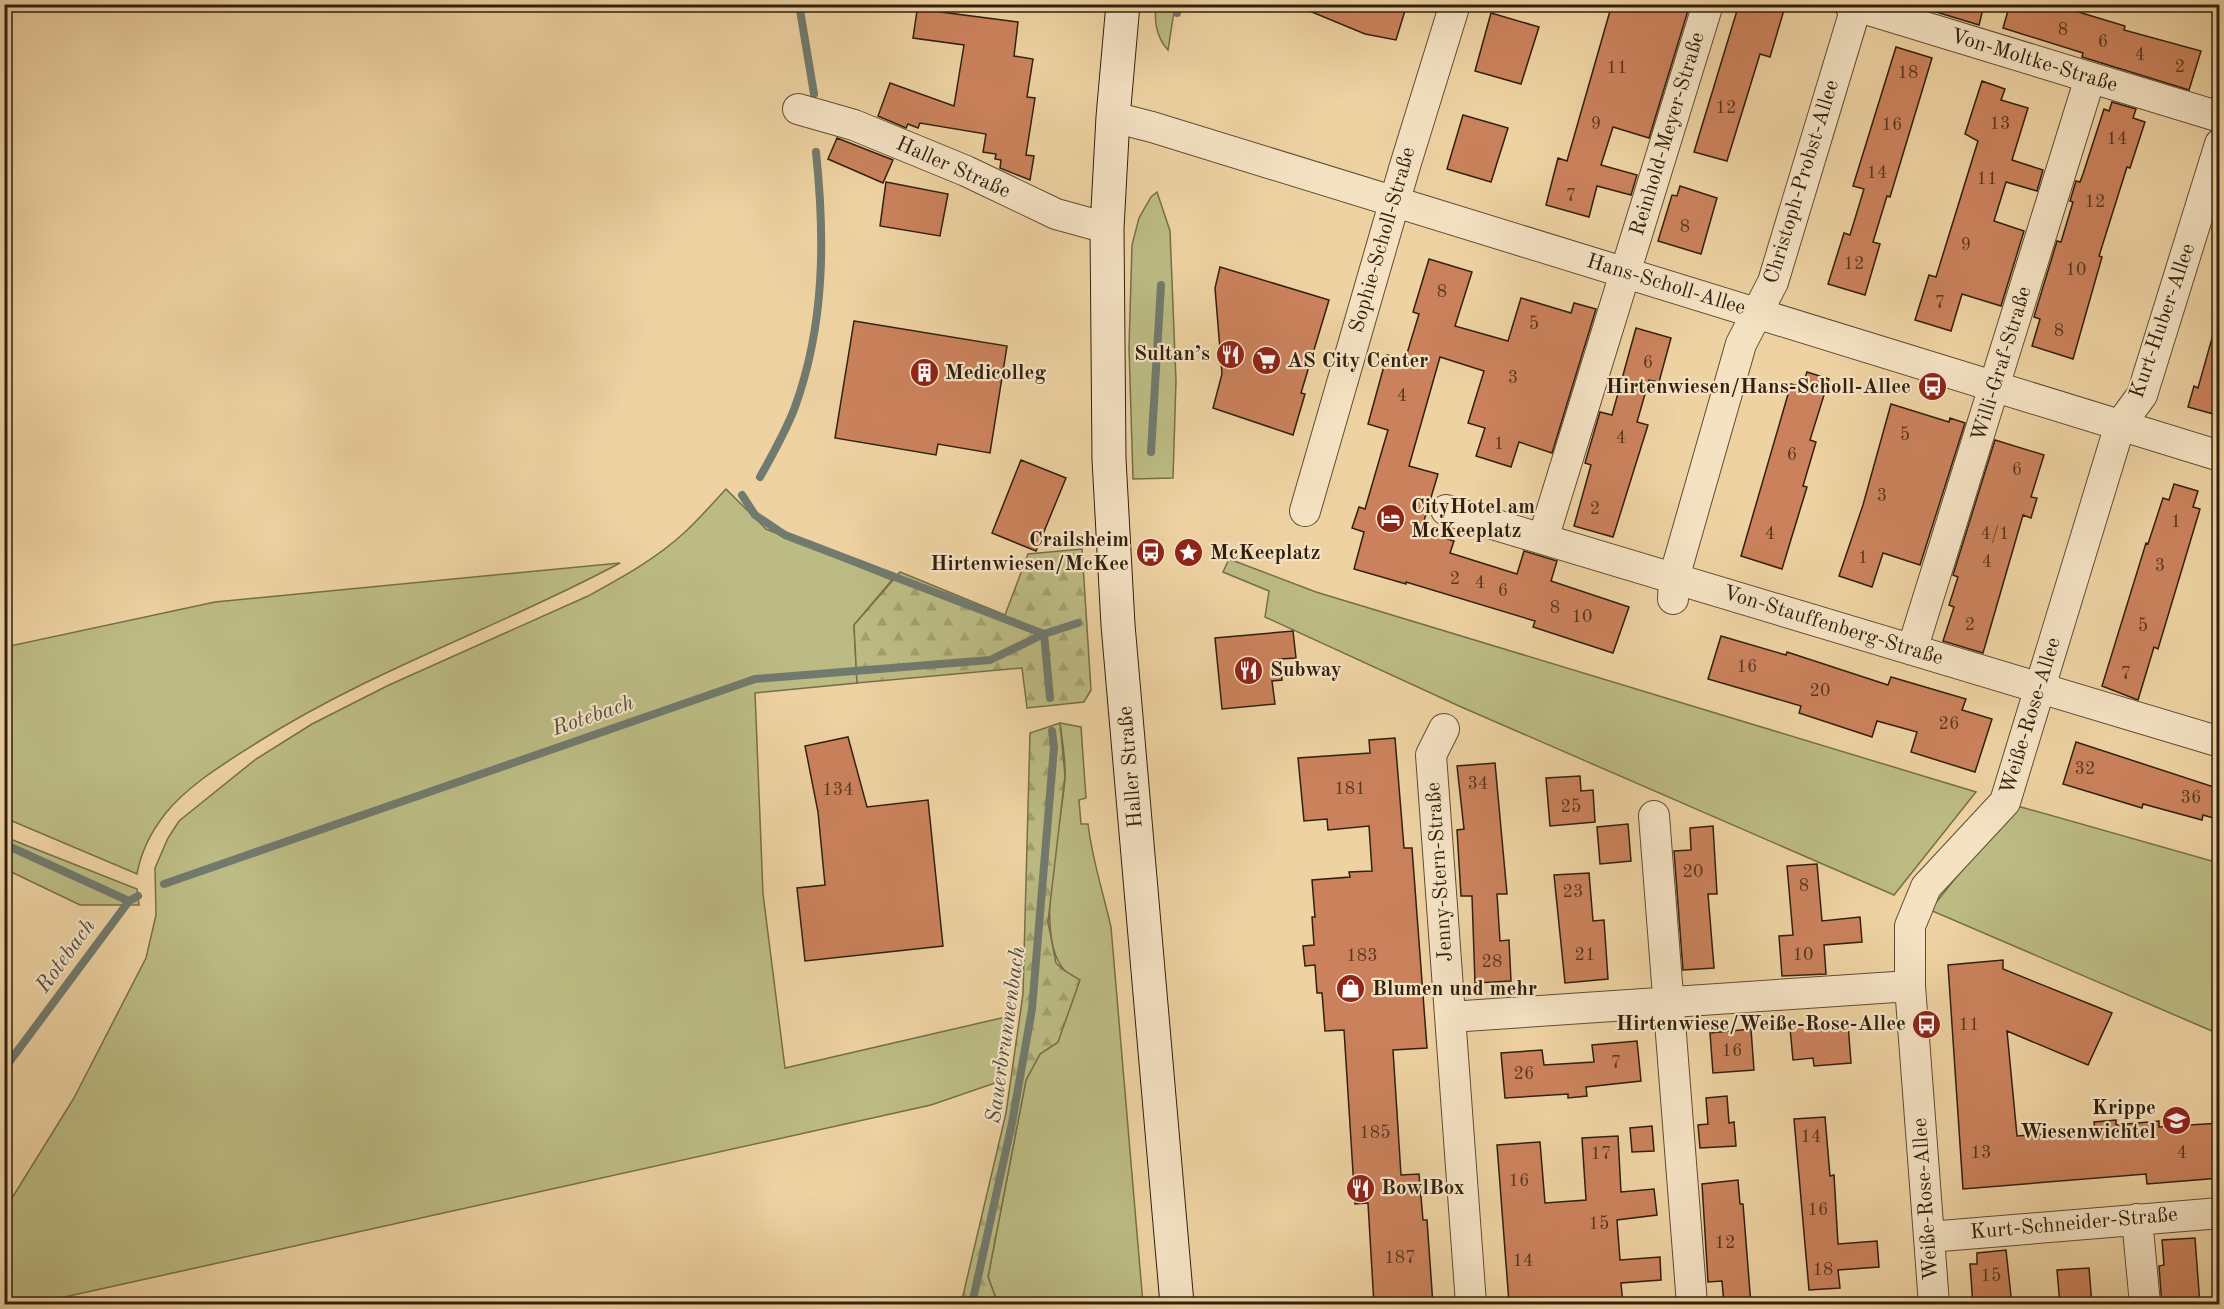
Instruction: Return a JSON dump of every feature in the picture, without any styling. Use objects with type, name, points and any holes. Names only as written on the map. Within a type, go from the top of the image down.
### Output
[{"type":"main road","name":"Haller Straße","points":[[1123,4],[1113,117],[1107,228],[1109,459],[1118,625],[1177,1305]]},
{"type":"street","name":"Sophie-Scholl-Straße","points":[[1305,511],[1455,4]]},
{"type":"street","name":"Reinhold-Meyer-Straße","points":[[1543,539],[1708,4]]},
{"type":"street","name":"Von-Moltke-Straße","points":[[1854,5],[2220,117]]},
{"type":"street","name":"Christoph-Probst-Allee","points":[[1673,589],[1741,344],[1773,282],[1854,5]]},
{"type":"street","name":"Willi-Graf-Straße","points":[[1912,650],[2090,78]]},
{"type":"street","name":"Haller Straße","points":[[798,109],[854,125],[966,171],[1056,214],[1107,228]]},
{"type":"street","name":"Hans-Scholl-Allee","points":[[1113,117],[1152,127],[2220,456]]},
{"type":"street","name":"Kurt-Huber-Allee","points":[[2120,425],[2142,395],[2220,144]]},
{"type":"street","name":"Weiße-Rose-Allee","points":[[1934,1305],[1910,986],[1910,926],[1926,887],[2005,802],[2120,425]]},
{"type":"street","name":"Von-Stauffenberg-Straße","points":[[1446,510],[1543,539],[1673,589],[1912,650],[2220,742]]},
{"type":"street","name":"Jenny-Stern-Straße","points":[[1444,729],[1431,755],[1471,1305]]},
{"type":"street","points":[[1654,816],[1692,1305]]},
{"type":"street","points":[[1450,1017],[1910,986]]},
{"type":"street","name":"Kurt-Schneider-Straße","points":[[1929,1237],[2220,1213]]},
{"type":"street","points":[[2137,1219],[2145,1305]]},
{"type":"green space","points":[[1156,5],[1175,5],[1168,50],[1157,29]]},
{"type":"green space","points":[[1157,192],[1170,231],[1176,381],[1173,478],[1133,479],[1129,348],[1132,245],[1139,218],[1151,197]]},
{"type":"green space","points":[[726,489],[766,529],[892,580],[854,625],[857,683],[755,693],[763,894],[785,1068],[1010,1016],[1001,1081],[931,1105],[33,1304],[5,1304],[4,1211],[74,1098],[146,958],[156,915],[155,868],[168,838],[179,821],[256,759],[312,724],[389,685],[588,596],[626,575],[674,542]]},
{"type":"green space","points":[[1082,549],[1091,690],[1084,702],[1027,708],[1022,668],[857,683],[854,625],[900,572],[1005,615],[1028,554]]},
{"type":"green space","points":[[1229,559],[1316,592],[1976,792],[1894,895],[1459,706],[1265,617],[1269,591],[1223,572]]},
{"type":"green space","points":[[620,563],[529,608],[346,692],[234,757],[197,783],[165,814],[147,842],[137,874],[5,818],[5,647],[215,602]]},
{"type":"green space","points":[[1060,723],[1081,727],[1086,798],[1079,800],[1081,824],[1088,824],[1111,927],[1143,1304],[998,1304],[988,1277],[1026,1080],[1040,1054],[1058,1042],[1065,971],[1055,955],[1050,907],[1065,778]]},
{"type":"green space","points":[[1060,723],[1065,776],[1048,922],[1056,963],[1080,980],[1058,1042],[1040,1054],[1026,1080],[988,1277],[998,1304],[961,1304],[1006,1113],[1023,994],[1030,733]]},
{"type":"green space","points":[[2014,805],[2219,863],[2219,1034],[1930,910]]},
{"type":"green space","points":[[5,837],[137,889],[139,905],[80,905],[5,869]]},
{"type":"building","points":[[918,4],[942,4],[941,12],[1018,22],[1014,56],[1033,59],[1027,97],[1035,98],[1026,155],[1034,156],[1030,180],[1000,168],[1001,160],[995,159],[996,154],[983,152],[986,134],[920,123],[918,128],[908,124],[906,128],[878,116],[890,83],[954,106],[964,45],[913,38]]},
{"type":"building","points":[[1407,4],[1396,40],[1365,34],[1295,5]]},
{"type":"building","points":[[1612,4],[1690,4],[1649,138],[1613,127],[1601,165],[1637,175],[1631,195],[1597,186],[1589,217],[1546,205],[1558,158],[1567,161]]},
{"type":"building","points":[[1739,4],[1766,4],[1784,10],[1770,57],[1760,54],[1727,161],[1694,152]]},
{"type":"building","points":[[1910,4],[1969,4],[1983,9],[1979,25]]},
{"type":"building","points":[[2010,4],[2052,4],[2125,26],[2124,30],[2201,51],[2189,90],[2082,57],[2083,53],[2003,28]]},
{"type":"building","points":[[1491,13],[1539,27],[1521,84],[1475,71]]},
{"type":"building","points":[[1896,47],[1932,58],[1890,197],[1887,196],[1873,242],[1880,244],[1865,295],[1828,284],[1844,233],[1850,235],[1864,189],[1853,186]]},
{"type":"building","points":[[1982,81],[2005,89],[2001,100],[2028,108],[2012,160],[2043,170],[2037,191],[2006,182],[1994,221],[2024,231],[2001,306],[1962,294],[1951,331],[1915,320],[1929,275],[1936,277],[1978,141],[1965,134]]},
{"type":"building","points":[[2112,102],[2136,109],[2133,118],[2145,122],[2130,168],[2127,167],[2099,256],[2102,257],[2073,359],[2032,346],[2040,319],[2034,317],[2057,241],[2061,242],[2073,202],[2070,201],[2076,181],[2080,182],[2104,109],[2109,111]]},
{"type":"building","points":[[1463,115],[1508,128],[1491,182],[1447,169]]},
{"type":"building","points":[[837,138],[893,160],[883,183],[828,159]]},
{"type":"building","points":[[886,182],[948,194],[940,236],[880,226]]},
{"type":"building","points":[[1680,186],[1717,198],[1701,254],[1658,241],[1672,195],[1677,196]]},
{"type":"building","points":[[1429,259],[1472,272],[1455,326],[1508,341],[1521,298],[1571,313],[1574,303],[1596,309],[1552,453],[1519,442],[1511,467],[1476,456],[1485,428],[1468,423],[1484,371],[1440,357],[1409,466],[1438,474],[1421,531],[1454,541],[1450,553],[1517,574],[1524,551],[1557,561],[1551,581],[1629,607],[1613,653],[1533,627],[1535,621],[1406,582],[1406,584],[1354,569],[1364,532],[1352,528],[1359,507],[1365,509],[1388,430],[1368,424],[1387,355],[1405,360],[1419,314],[1413,312]]},
{"type":"building","name":"AS City Center","points":[[1220,267],[1329,300],[1301,393],[1305,394],[1293,435],[1213,408],[1222,374],[1215,288]]},
{"type":"building","name":"Medicolleg","points":[[854,321],[1007,346],[990,453],[938,444],[936,455],[835,438]]},
{"type":"building","points":[[1636,328],[1671,338],[1659,382],[1649,380],[1637,422],[1648,425],[1613,537],[1574,526],[1591,465],[1585,463],[1600,412],[1612,415]]},
{"type":"building","points":[[2214,331],[2220,332],[2220,404],[2217,415],[2188,407],[2194,386],[2198,388]]},
{"type":"building","points":[[1807,372],[1829,379],[1810,440],[1816,442],[1803,486],[1807,487],[1782,569],[1741,556],[1791,384],[1802,387]]},
{"type":"building","points":[[1891,404],[1949,422],[1950,418],[1965,423],[1920,565],[1883,553],[1872,587],[1839,576],[1863,505]]},
{"type":"building","points":[[1995,440],[2044,455],[2031,497],[2037,498],[2031,518],[2023,515],[1983,653],[1943,641],[1954,607],[1949,605],[1958,577],[1953,575]]},
{"type":"building","points":[[1021,460],[1066,478],[1036,551],[992,533]]},
{"type":"building","points":[[2174,484],[2198,491],[2193,507],[2200,509],[2158,649],[2154,647],[2138,700],[2102,686],[2146,543],[2148,544],[2163,498],[2169,500]]},
{"type":"building","name":"Subway","points":[[1293,631],[1296,658],[1280,659],[1282,680],[1272,681],[1275,704],[1222,709],[1215,638]]},
{"type":"building","points":[[1721,636],[1786,655],[1787,652],[1888,685],[1891,677],[1966,699],[1962,710],[1992,719],[1975,772],[1911,752],[1917,732],[1877,721],[1872,737],[1799,713],[1801,706],[1708,679]]},
{"type":"building","points":[[848,737],[867,807],[928,800],[943,946],[805,961],[797,888],[825,885],[818,812],[805,746]]},
{"type":"building","points":[[1395,738],[1404,848],[1412,848],[1427,1048],[1393,1050],[1401,1175],[1419,1174],[1423,1220],[1427,1220],[1433,1305],[1374,1305],[1368,1203],[1355,1204],[1344,1030],[1325,1031],[1322,993],[1317,993],[1315,965],[1305,966],[1303,946],[1314,945],[1312,917],[1315,917],[1312,880],[1350,877],[1349,872],[1372,871],[1369,826],[1328,830],[1327,819],[1304,821],[1298,758],[1370,753],[1369,740]]},
{"type":"building","points":[[2076,742],[2220,789],[2220,820],[2203,815],[2202,820],[2143,804],[2142,808],[2063,784]]},
{"type":"building","points":[[1495,763],[1507,894],[1497,894],[1500,941],[1509,940],[1511,981],[1475,983],[1472,896],[1461,896],[1457,830],[1464,829],[1457,766]]},
{"type":"building","points":[[1580,776],[1581,791],[1593,790],[1595,822],[1550,826],[1546,778]]},
{"type":"building","points":[[1628,824],[1631,861],[1600,864],[1597,827]]},
{"type":"building","points":[[1713,826],[1717,894],[1708,894],[1714,968],[1683,970],[1674,851],[1691,850],[1690,828]]},
{"type":"building","points":[[1817,864],[1822,921],[1860,917],[1862,942],[1824,945],[1826,974],[1782,976],[1779,936],[1793,935],[1787,866]]},
{"type":"building","points":[[1589,873],[1593,921],[1604,920],[1608,979],[1565,983],[1554,875]]},
{"type":"building","points":[[2003,960],[2003,969],[2112,1013],[2088,1065],[2007,1031],[2017,1136],[2095,1130],[2094,1122],[2116,1120],[2116,1125],[2159,1121],[2159,1127],[2220,1123],[2220,1178],[2147,1184],[2146,1174],[1963,1189],[1948,965]]},
{"type":"building","points":[[1848,1023],[1851,1063],[1814,1066],[1813,1058],[1793,1060],[1790,1028]]},
{"type":"building","points":[[1751,1029],[1754,1070],[1713,1073],[1710,1033]]},
{"type":"building","points":[[1637,1041],[1641,1081],[1586,1087],[1587,1096],[1568,1098],[1568,1094],[1505,1098],[1501,1053],[1542,1050],[1544,1065],[1594,1062],[1592,1045]]},
{"type":"building","points":[[1727,1096],[1729,1123],[1734,1122],[1736,1146],[1700,1148],[1698,1125],[1708,1124],[1706,1098]]},
{"type":"building","points":[[1825,1117],[1830,1176],[1834,1175],[1838,1244],[1877,1241],[1879,1267],[1838,1270],[1840,1288],[1809,1290],[1794,1119]]},
{"type":"building","points":[[1652,1126],[1654,1151],[1632,1152],[1630,1128]]},
{"type":"building","points":[[1618,1136],[1621,1192],[1654,1189],[1657,1215],[1617,1220],[1620,1260],[1660,1257],[1661,1280],[1621,1283],[1623,1305],[1585,1305],[1584,1298],[1509,1303],[1497,1145],[1540,1142],[1545,1203],[1586,1200],[1582,1138]]},
{"type":"building","points":[[1738,1180],[1740,1204],[1743,1204],[1751,1305],[1724,1305],[1722,1281],[1708,1282],[1702,1184]]},
{"type":"building","points":[[2195,1238],[2200,1305],[2162,1305],[2159,1266],[2164,1265],[2162,1240]]},
{"type":"building","points":[[2006,1250],[2012,1305],[1973,1305],[1970,1264],[1977,1264],[1977,1253]]},
{"type":"building","points":[[2089,1268],[2092,1305],[2060,1305],[2057,1270]]},
{"type":"waterway","points":[[799,4],[814,94]]},
{"type":"waterway","name":"Sauerbrunnenbach","points":[[1177,13],[1178,4]]},
{"type":"waterway","points":[[760,477],[795,407],[812,344],[817,313],[821,249],[816,152]]},
{"type":"waterway","name":"Sauerbrunnenbach","points":[[1151,452],[1161,285]]},
{"type":"waterway","points":[[742,495],[755,515],[785,535],[1044,634]]},
{"type":"waterway","name":"Rotebach","points":[[164,884],[755,679],[990,660],[1044,634],[1078,623]]},
{"type":"waterway","name":"Sauerbrunnenbach","points":[[1044,634],[1050,698]]},
{"type":"waterway","name":"Sauerbrunnenbach","points":[[972,1304],[1012,1123],[1032,1009],[1054,747],[1052,731]]},
{"type":"waterway","points":[[4,844],[129,901]]},
{"type":"waterway","name":"Rotebach","points":[[4,1069],[129,901],[138,896]]},
{"type":"place","name":"Sultan’s","points":[[1231,354]]},
{"type":"place","name":"AS City Center","points":[[1266,361]]},
{"type":"place","name":"Medicolleg","points":[[924,373]]},
{"type":"place","name":"Hirtenwiesen/Hans-Scholl-Allee","points":[[1932,387]]},
{"type":"place","name":"CityHotel am McKeeplatz","points":[[1390,519]]},
{"type":"place","name":"Crailsheim Hirtenwiesen/McKee","points":[[1150,552]]},
{"type":"place","name":"McKeeplatz","points":[[1189,553]]},
{"type":"place","name":"Subway","points":[[1249,670]]},
{"type":"place","name":"Blumen und mehr","points":[[1351,989]]},
{"type":"place","name":"Hirtenwiese/Weiße-Rose-Allee","points":[[1927,1024]]},
{"type":"place","name":"Krippe Wiesenwichtel","points":[[2177,1120]]},
{"type":"place","name":"BowlBox","points":[[1360,1188]]}]
